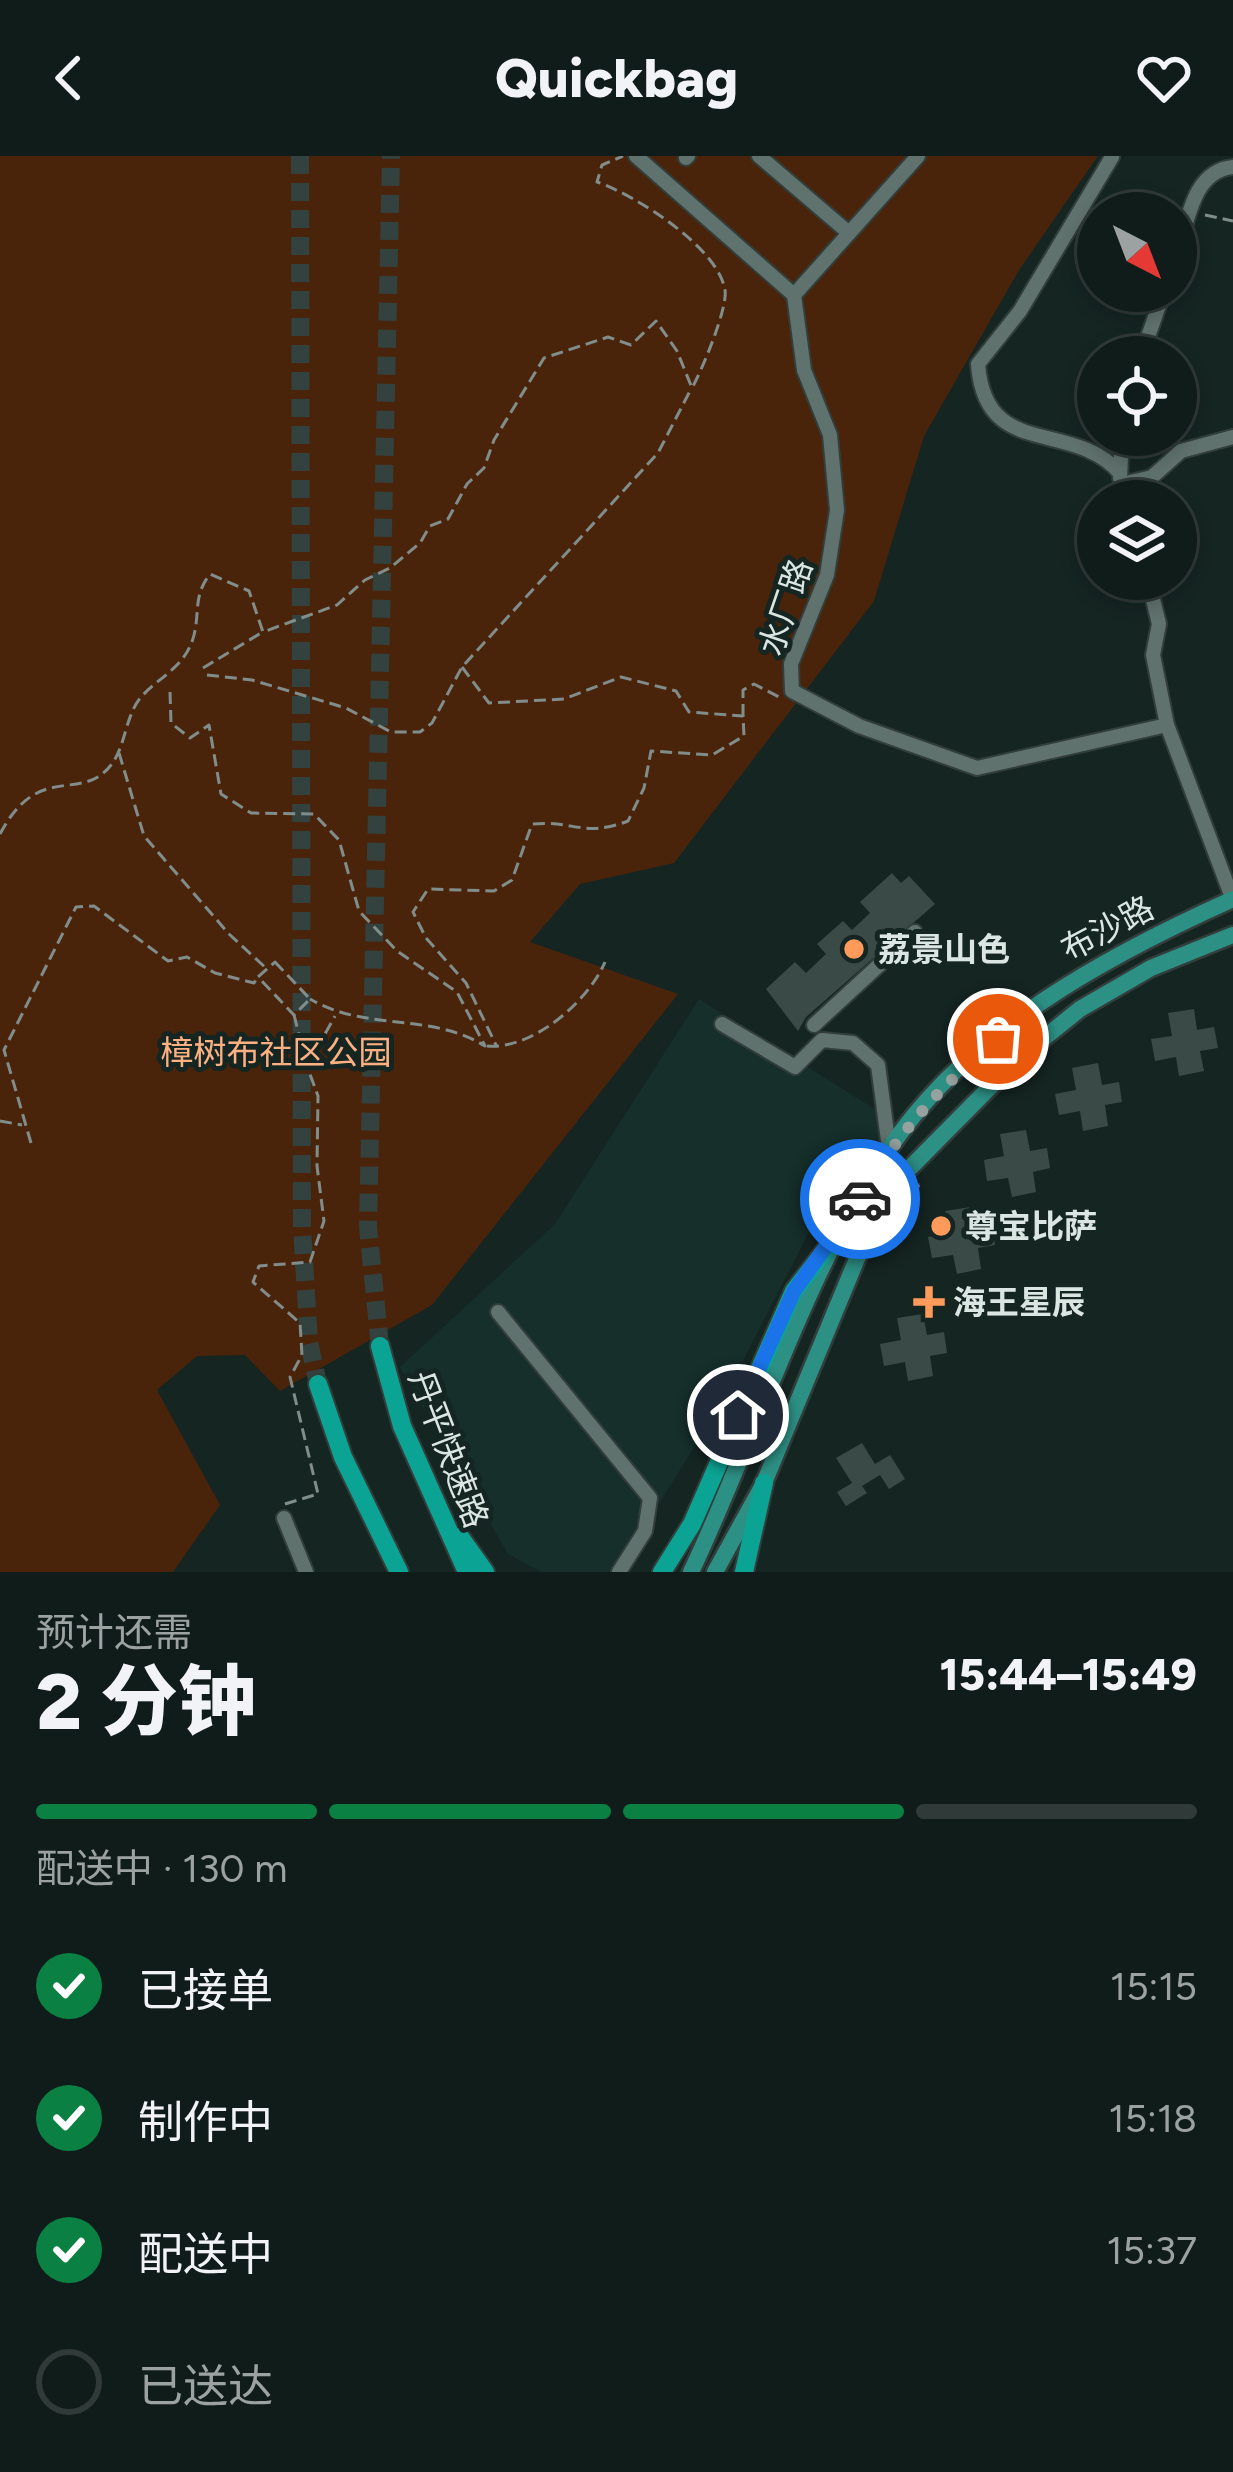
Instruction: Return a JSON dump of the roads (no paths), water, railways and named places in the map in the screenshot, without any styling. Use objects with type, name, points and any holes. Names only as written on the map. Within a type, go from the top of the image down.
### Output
[{"type":"highway","points":[[662,1572],[692,1524],[794,1291],[843,1228]]},
{"type":"highway","name":"丹平快速路","points":[[380,1346],[402,1426],[467,1572]]},
{"type":"highway","points":[[318,1384],[385,1572]]},
{"type":"highway","points":[[343,1457],[399,1572]]},
{"type":"highway","points":[[744,1572],[764,1483]]},
{"type":"highway","points":[[426,1484],[485,1572]]},
{"type":"main road","name":"布沙路","points":[[691,1572],[843,1228],[889,1148],[938,1088],[1064,985],[1136,943],[1233,899]]},
{"type":"main road","name":"布沙路","points":[[715,1572],[764,1483],[861,1249],[902,1176],[1018,1059],[1080,1009],[1151,968],[1233,934]]},
{"type":"main road","points":[[1136,943],[1151,968]]},
{"type":"street","points":[[636,156],[794,295],[918,156]]},
{"type":"street","points":[[759,156],[849,233]]},
{"type":"street","points":[[1112,157],[1020,311],[978,364],[985,404],[1001,422],[1095,455],[1121,479],[1152,477],[1180,451],[1233,437]]},
{"type":"street","points":[[1197,196],[1203,178],[1214,169],[1233,167]]},
{"type":"street","name":"水厂路","points":[[794,295],[804,370],[830,436],[837,510],[827,575],[791,664],[788,680],[800,698],[859,727],[977,768],[1167,725]]},
{"type":"street","points":[[1121,479],[1122,456]]},
{"type":"street","points":[[1153,600],[1159,624],[1153,655],[1167,725],[1233,899]]},
{"type":"street","points":[[814,1025],[915,932]]},
{"type":"street","points":[[722,1024],[795,1067],[822,1040],[854,1043],[878,1066],[889,1148]]},
{"type":"street","points":[[498,1312],[650,1498],[646,1531],[619,1572]]},
{"type":"street","points":[[284,1518],[306,1572]]},
{"type":"tunnel","points":[[300,156],[302,1228],[309,1342],[318,1384]]},
{"type":"tunnel","points":[[380,1346],[368,1227],[391,156]]},
{"type":"place","name":"荔景山色","points":[[854,949]]},
{"type":"place","name":"尊宝比萨","points":[[941,1226]]},
{"type":"place","name":"海王星辰","points":[[929,1302]]},
{"type":"park label","name":"樟树布社区公园","points":[[276,1052]]}]
